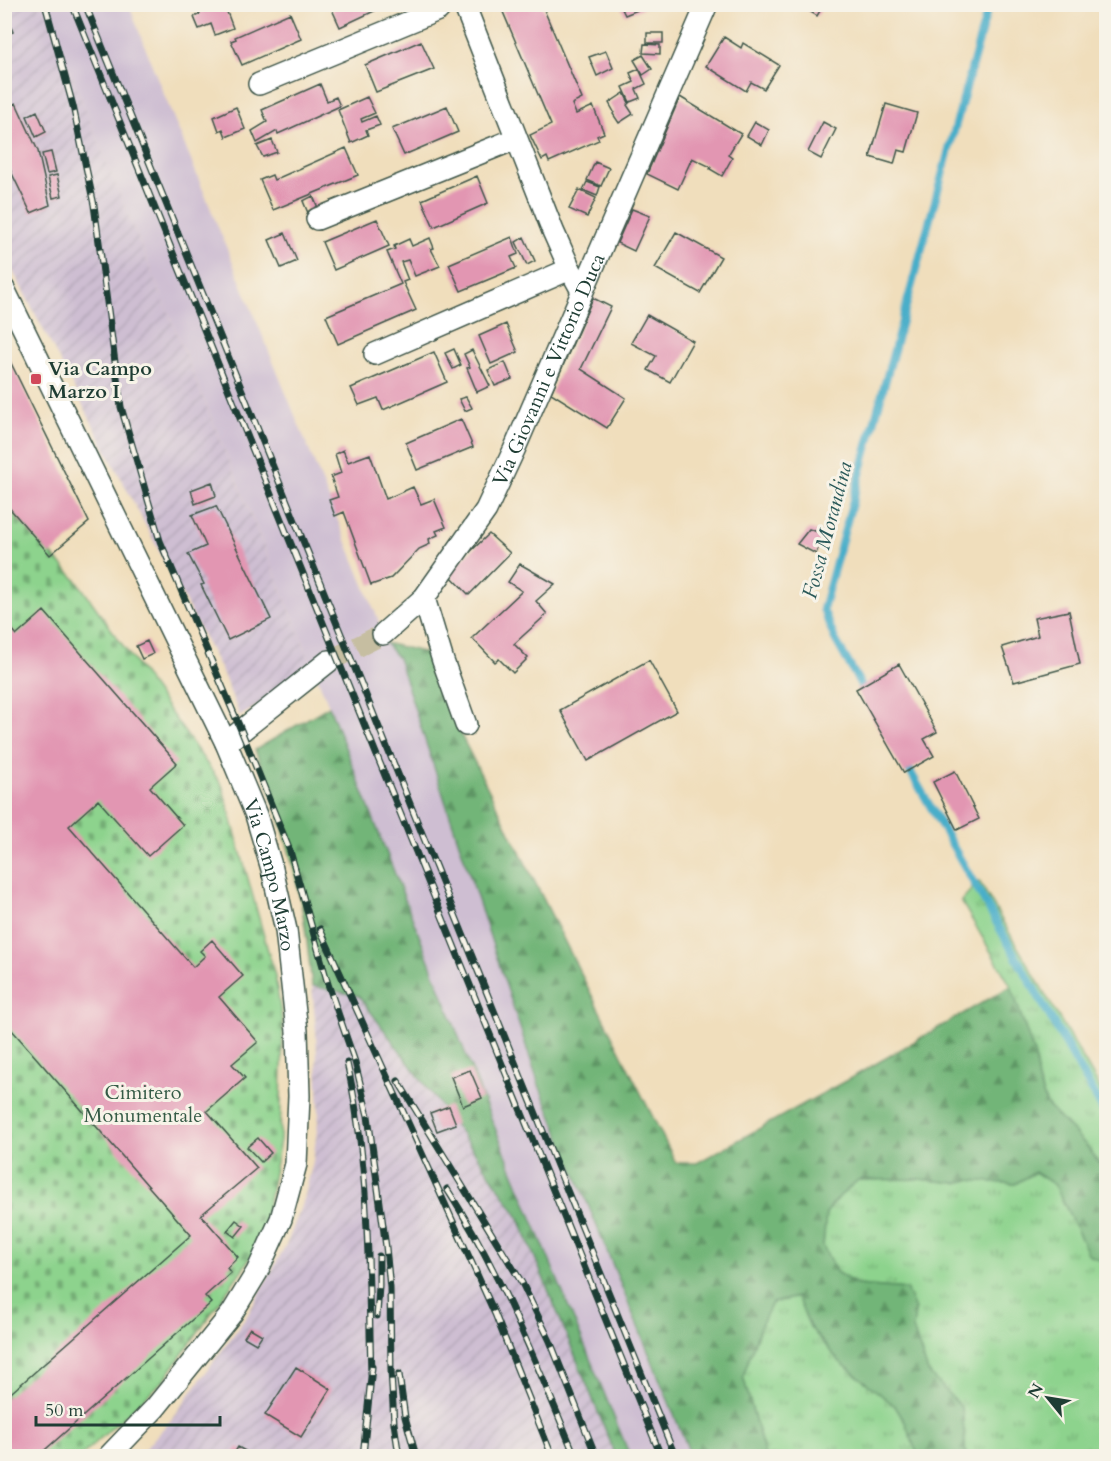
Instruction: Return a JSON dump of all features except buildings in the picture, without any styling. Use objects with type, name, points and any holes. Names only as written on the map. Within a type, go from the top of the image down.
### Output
[{"type":"street","points":[[259,84],[438,10],[442,4]]},
{"type":"street","points":[[464,4],[515,139],[570,269],[582,291]]},
{"type":"street","name":"Via Giovanni e Vittorio Duca","points":[[383,634],[424,598],[486,510],[706,4]]},
{"type":"street","points":[[317,219],[515,139]]},
{"type":"street","points":[[375,354],[570,269]]},
{"type":"street","name":"Via Campo Marzo","points":[[4,289],[226,743],[256,815],[272,869],[286,930],[297,1031],[296,1164],[281,1219],[257,1272],[232,1312],[155,1408],[109,1456]]},
{"type":"street","points":[[424,598],[466,725]]},
{"type":"street","points":[[226,743],[328,661]]},
{"type":"shaded area","points":[[5,5],[43,5],[315,672],[240,716],[222,672],[5,256]]},
{"type":"shaded area","points":[[43,5],[129,5],[378,619],[385,643],[398,658],[539,1085],[691,1456],[630,1456],[486,1106],[329,706]]},
{"type":"shaded area","points":[[312,986],[359,996],[480,1159],[518,1216],[616,1456],[138,1456],[171,1420],[247,1316],[288,1241],[304,1199],[313,1161],[319,1113]]},
{"type":"green space","name":"Cimitero Monumentale","points":[[4,504],[77,581],[222,785],[275,976],[283,1027],[280,1140],[261,1243],[164,1380],[81,1456],[5,1456]]},
{"type":"green space","points":[[385,643],[431,654],[463,739],[676,1163],[697,1163],[1011,986],[1035,1057],[1038,1081],[1047,1105],[1084,1143],[1106,1172],[1106,1263],[1089,1255],[1055,1185],[1035,1172],[1015,1184],[969,1180],[957,1183],[919,1179],[858,1180],[826,1213],[823,1246],[836,1272],[857,1285],[906,1289],[915,1310],[913,1329],[928,1372],[962,1408],[966,1456],[918,1456],[905,1422],[895,1406],[839,1361],[810,1327],[797,1297],[772,1303],[760,1327],[743,1376],[765,1456],[691,1456],[539,1085],[398,658]]},
{"type":"green space","points":[[329,706],[486,1106],[630,1456],[616,1456],[518,1216],[480,1159],[359,996],[312,986],[304,918],[293,868],[270,789],[255,750]]},
{"type":"green space","points":[[979,881],[1106,1098],[1106,1172],[1084,1143],[1047,1105],[1038,1081],[1035,1057],[1011,986],[961,901]]},
{"type":"green space","points":[[1035,1172],[1055,1185],[1089,1255],[1106,1263],[1106,1456],[966,1456],[962,1409],[928,1372],[913,1329],[915,1310],[906,1289],[857,1285],[836,1272],[823,1246],[826,1213],[858,1180],[919,1179],[956,1183],[969,1180],[1015,1184]]},
{"type":"green space","points":[[798,1297],[810,1327],[839,1361],[895,1406],[905,1422],[918,1456],[765,1456],[743,1376],[760,1327],[772,1303]]},
{"type":"waterway","name":"Fossa Morandina","points":[[866,694],[835,639],[823,609],[989,4]]},
{"type":"waterway","name":"Fossa Morandina","points":[[905,762],[1106,1115]]},
{"type":"tunnel","points":[[329,661],[383,634]]},
{"type":"railway","points":[[45,4],[73,106],[94,205],[121,407],[160,541],[290,851],[328,984],[355,1062],[368,1116],[386,1247],[390,1288],[394,1423],[399,1456]]},
{"type":"railway","points":[[72,4],[661,1456]]},
{"type":"railway","points":[[85,4],[675,1456]]},
{"type":"railway","points":[[320,929],[495,1314],[552,1456]]},
{"type":"railway","points":[[347,1063],[355,1101],[364,1179],[371,1375]]},
{"type":"railway","points":[[398,1081],[522,1283],[550,1341],[596,1456]]},
{"type":"railway","points":[[447,1189],[501,1286],[575,1456]]},
{"type":"railway","points":[[377,1316],[379,1256]]},
{"type":"railway","points":[[363,1456],[372,1367]]},
{"type":"railway","points":[[399,1374],[405,1417],[416,1456]]},
{"type":"place","name":"Via Campo Marzo I","points":[[36,379]]}]
